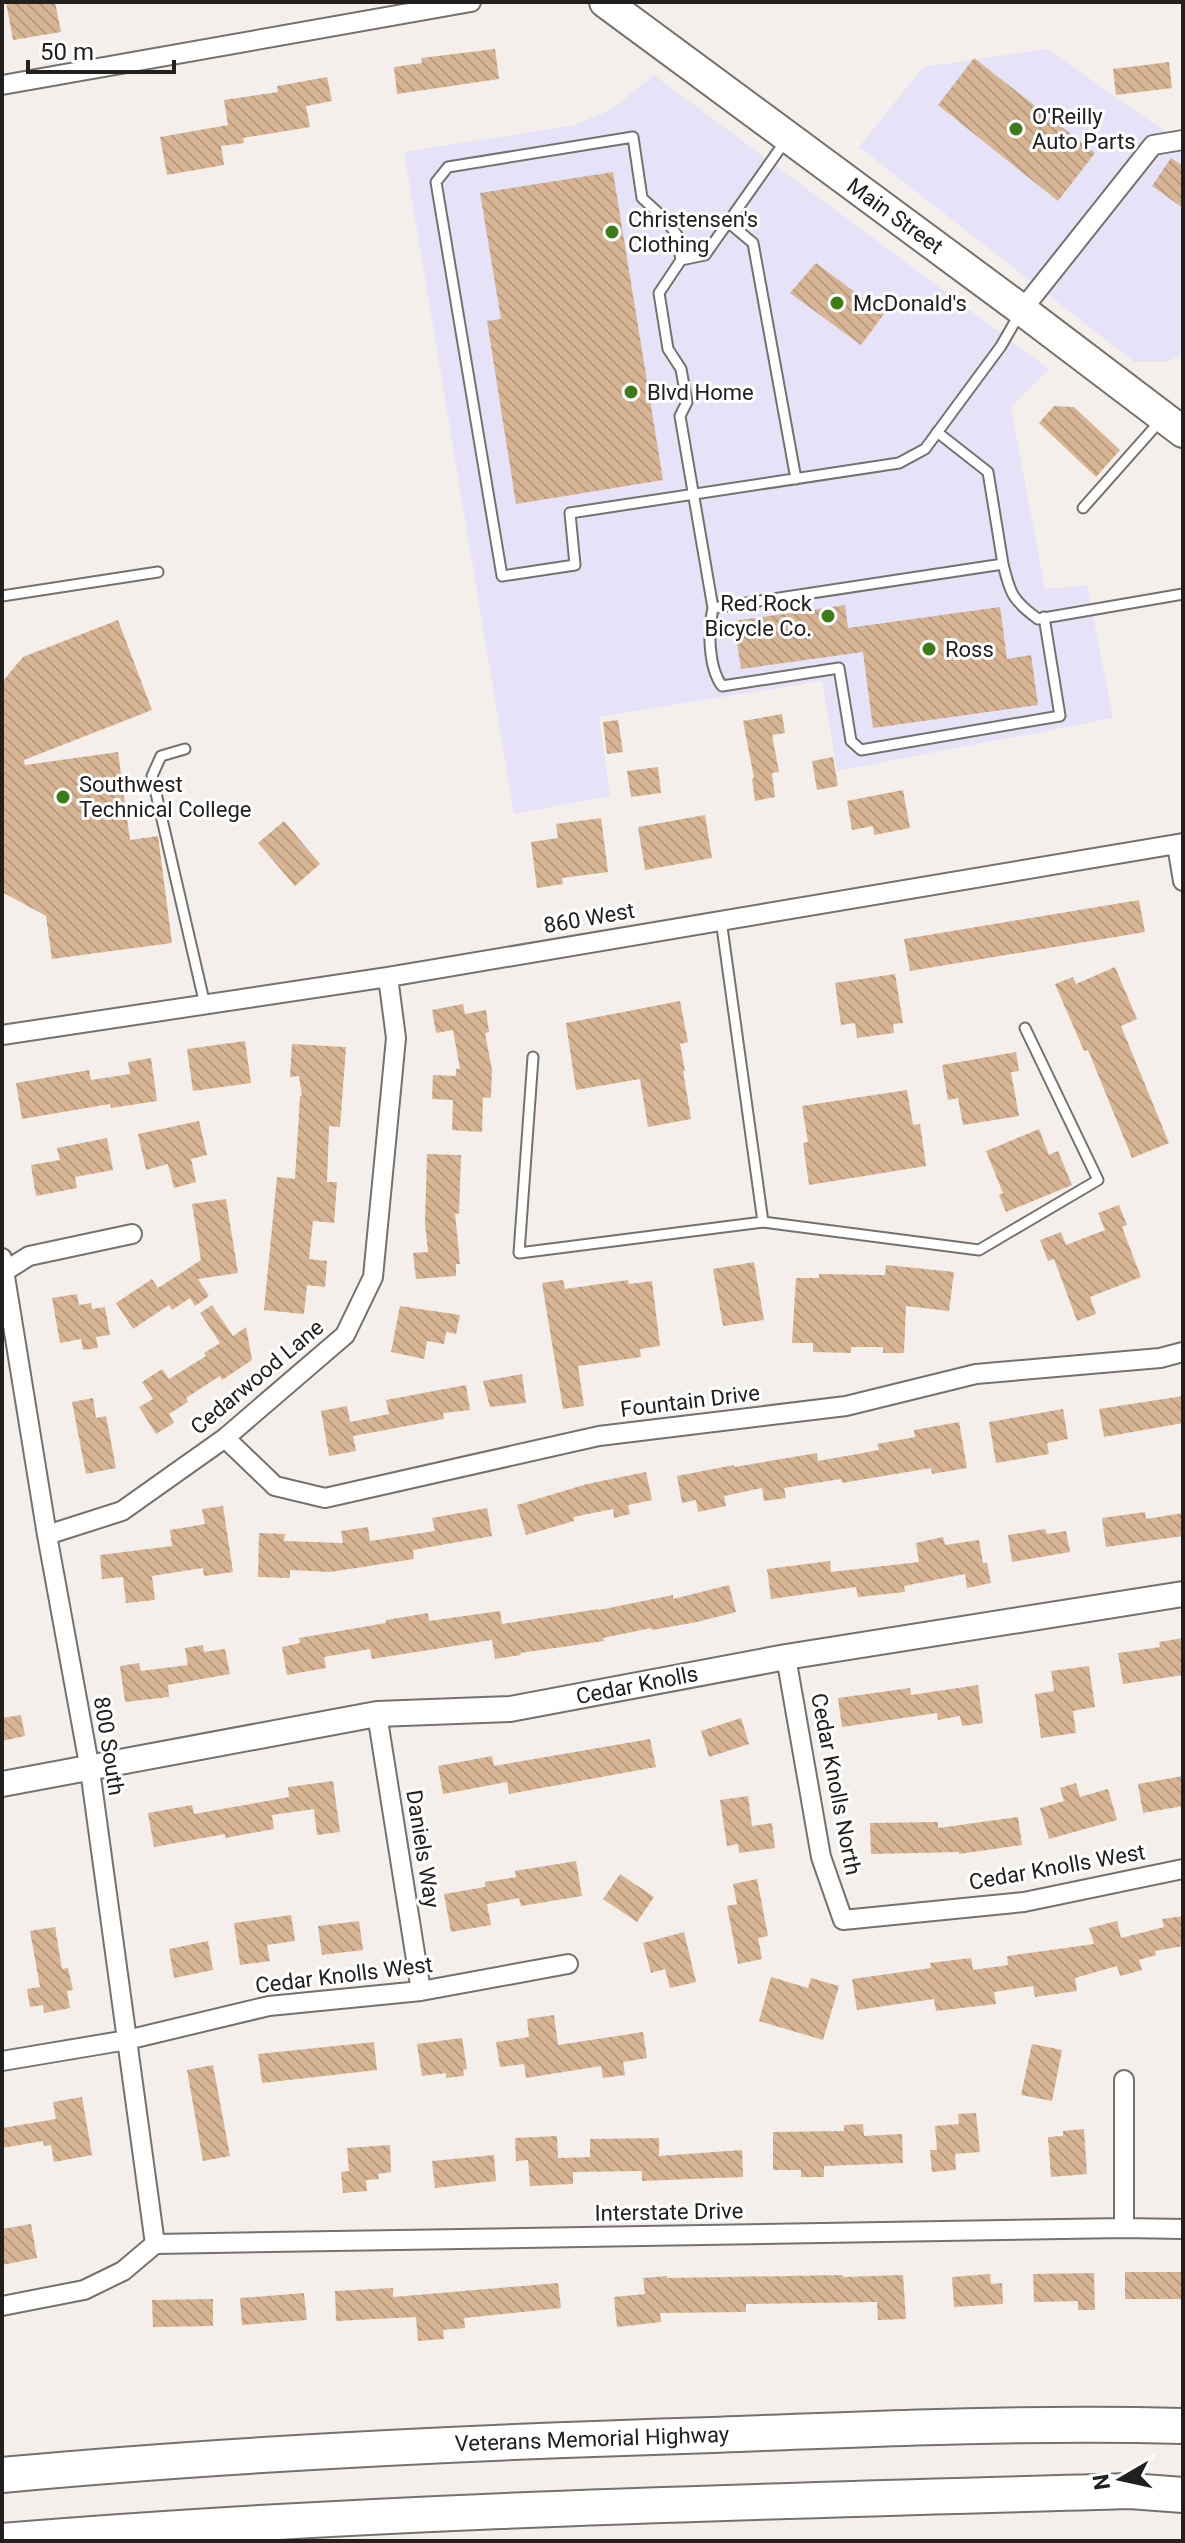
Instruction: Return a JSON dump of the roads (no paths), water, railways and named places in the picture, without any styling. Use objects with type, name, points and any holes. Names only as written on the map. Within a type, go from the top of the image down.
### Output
[{"type":"highway","name":"Veterans Memorial Highway","points":[[2,2475],[143,2462],[442,2443],[969,2426],[1183,2426]]},
{"type":"highway","points":[[2,2541],[143,2529],[649,2504],[1130,2491],[1183,2495]]},
{"type":"main road","name":"Main Street","points":[[605,2],[1173,425]]},
{"type":"street","points":[[2,85],[471,2]]},
{"type":"street","points":[[1022,310],[1153,145],[1183,140]]},
{"type":"street","points":[[1180,844],[1183,881]]},
{"type":"street","name":"860 West","points":[[2,1035],[388,977],[1180,844]]},
{"type":"street","name":"Cedarwood Lane","points":[[47,1535],[122,1511],[225,1438],[345,1335],[373,1277],[396,1038],[388,977]]},
{"type":"street","points":[[3,1267],[29,1256],[132,1234]]},
{"type":"street","name":"800 South","points":[[3,1267],[90,1770],[155,2244]]},
{"type":"street","name":"Fountain Drive","points":[[225,1438],[275,1486],[325,1498],[599,1436],[846,1406],[976,1374],[1160,1358],[1183,1352]]},
{"type":"street","name":"Cedar Knolls","points":[[2,1784],[377,1714],[510,1709],[786,1657],[1183,1594]]},
{"type":"street","name":"Cedar Knolls North","points":[[786,1657],[821,1857],[843,1920]]},
{"type":"street","name":"Daniels Way","points":[[377,1714],[421,1991]]},
{"type":"street","name":"Cedar Knolls West","points":[[843,1920],[1024,1902],[1183,1869]]},
{"type":"street","name":"Cedar Knolls West","points":[[2,2061],[127,2040],[269,2006],[421,1991],[568,1964]]},
{"type":"street","points":[[1124,2080],[1124,2228]]},
{"type":"street","name":"Interstate Drive","points":[[155,2244],[1183,2229]]},
{"type":"street","points":[[2,2306],[84,2290],[123,2271],[155,2244]]},
{"type":"lane","points":[[1022,310],[1001,346],[925,449],[899,463],[694,495],[570,513],[575,565],[502,576],[436,182],[448,167],[633,137],[642,198],[677,235],[681,260],[659,293],[668,349],[681,369],[687,402],[680,416],[694,495],[713,608],[708,630],[716,678],[722,686],[839,668],[851,741],[861,750],[1060,716],[1044,617]]},
{"type":"lane","points":[[681,260],[705,255],[788,137]]},
{"type":"lane","points":[[728,222],[753,243],[796,479]]},
{"type":"lane","points":[[1083,508],[1173,425]]},
{"type":"lane","points":[[937,432],[988,472],[1010,594],[1038,619],[1183,594]]},
{"type":"lane","points":[[713,608],[1003,564]]},
{"type":"lane","points":[[2,596],[158,572]]},
{"type":"lane","points":[[185,749],[161,756],[152,776],[205,1005]]},
{"type":"lane","points":[[721,920],[763,1222]]},
{"type":"lane","points":[[533,1057],[519,1253],[763,1222],[979,1250],[1098,1180],[1025,1028]]},
{"type":"place","name":"O'Reilly Auto Parts","points":[[1016,129]]},
{"type":"place","name":"Christensen's Clothing","points":[[612,232]]},
{"type":"place","name":"McDonald's","points":[[837,303]]},
{"type":"place","name":"Blvd Home","points":[[631,392]]},
{"type":"place","name":"Red Rock Bicycle Co.","points":[[828,616]]},
{"type":"place","name":"Ross","points":[[929,649]]},
{"type":"place","name":"Southwest Technical College","points":[[63,797]]}]
